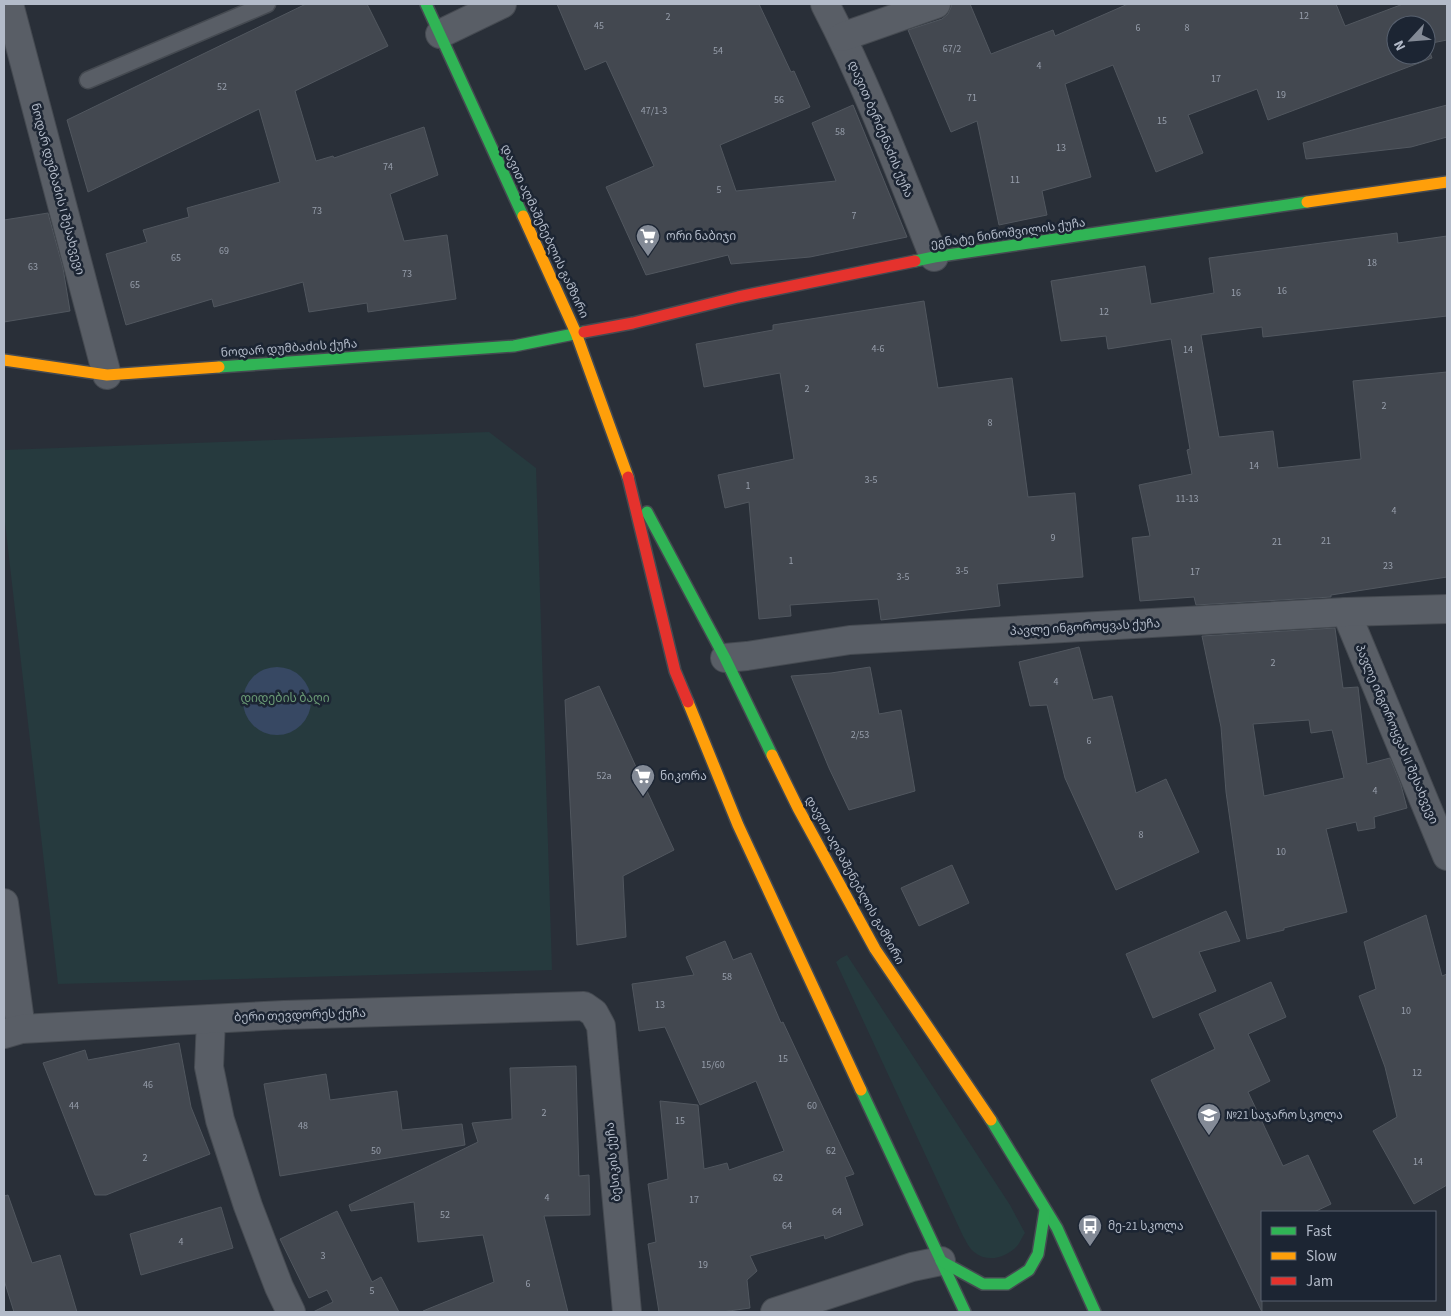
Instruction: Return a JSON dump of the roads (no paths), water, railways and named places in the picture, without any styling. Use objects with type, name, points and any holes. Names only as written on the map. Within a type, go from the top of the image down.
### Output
[{"type":"main road","name":"დავით აღმაშენებლის გამზირი","points":[[426,4],[576,333],[627,475],[675,671],[738,825],[965,1312]]},
{"type":"main road","name":"ეგნატე ნინოშვილის ქუჩა","points":[[576,333],[633,323],[738,296],[934,257],[1447,182]]},
{"type":"main road","name":"ნოდარ დუმბაძის ქუჩა","points":[[4,360],[107,375],[514,346],[576,333]]},
{"type":"main road","name":"დავით აღმაშენებლის გამზირი","points":[[627,475],[725,658],[798,808],[875,949],[991,1121],[1056,1228],[1095,1312]]},
{"type":"main road","points":[[941,1261],[983,1284],[1007,1284],[1029,1270],[1038,1254],[1045,1210]]},
{"type":"street","name":"ნოდარ დუმბაძის I შესახვევი","points":[[9,4],[107,375]]},
{"type":"street","points":[[440,34],[502,4]]},
{"type":"street","name":"დავით ბერძენაძის ქუჩა","points":[[824,4],[842,36],[883,130],[934,257]]},
{"type":"street","points":[[842,36],[936,4]]},
{"type":"street","name":"პავლე ინგოროყვას ქუჩა","points":[[725,658],[850,640],[1346,612],[1447,609]]},
{"type":"street","name":"პავლე ინგოროყვას II შესახვევი","points":[[1346,612],[1447,856]]},
{"type":"street","points":[[4,903],[12,1031]]},
{"type":"street","name":"ბერი თევდორეს ქუჩა","points":[[12,1031],[284,1015],[584,1006],[594,1013]]},
{"type":"street","name":"ბესიკის ქუჩა","points":[[594,1013],[601,1026],[627,1312]]},
{"type":"street","points":[[211,1019],[208,1067],[220,1120],[248,1206],[279,1287],[291,1312]]},
{"type":"street","points":[[775,1312],[912,1267],[941,1261]]},
{"type":"lane","points":[[88,80],[268,4]]},
{"type":"water","points":[[277,667],[290,670],[301,677],[308,688],[311,701],[308,714],[301,725],[290,732],[277,735],[264,732],[253,725],[246,714],[243,701],[246,688],[253,677],[264,670]]},
{"type":"place","name":"ორი ნაბიჯი","points":[[648,257]]},
{"type":"place","name":"ნიკორა","points":[[643,797]]},
{"type":"place","name":"№21 საჯარო სკოლა","points":[[1209,1136]]},
{"type":"place","name":"მე-21 სკოლა","points":[[1090,1247]]},
{"type":"park label","name":"დიდების ბაღი","points":[[285,698]]}]
